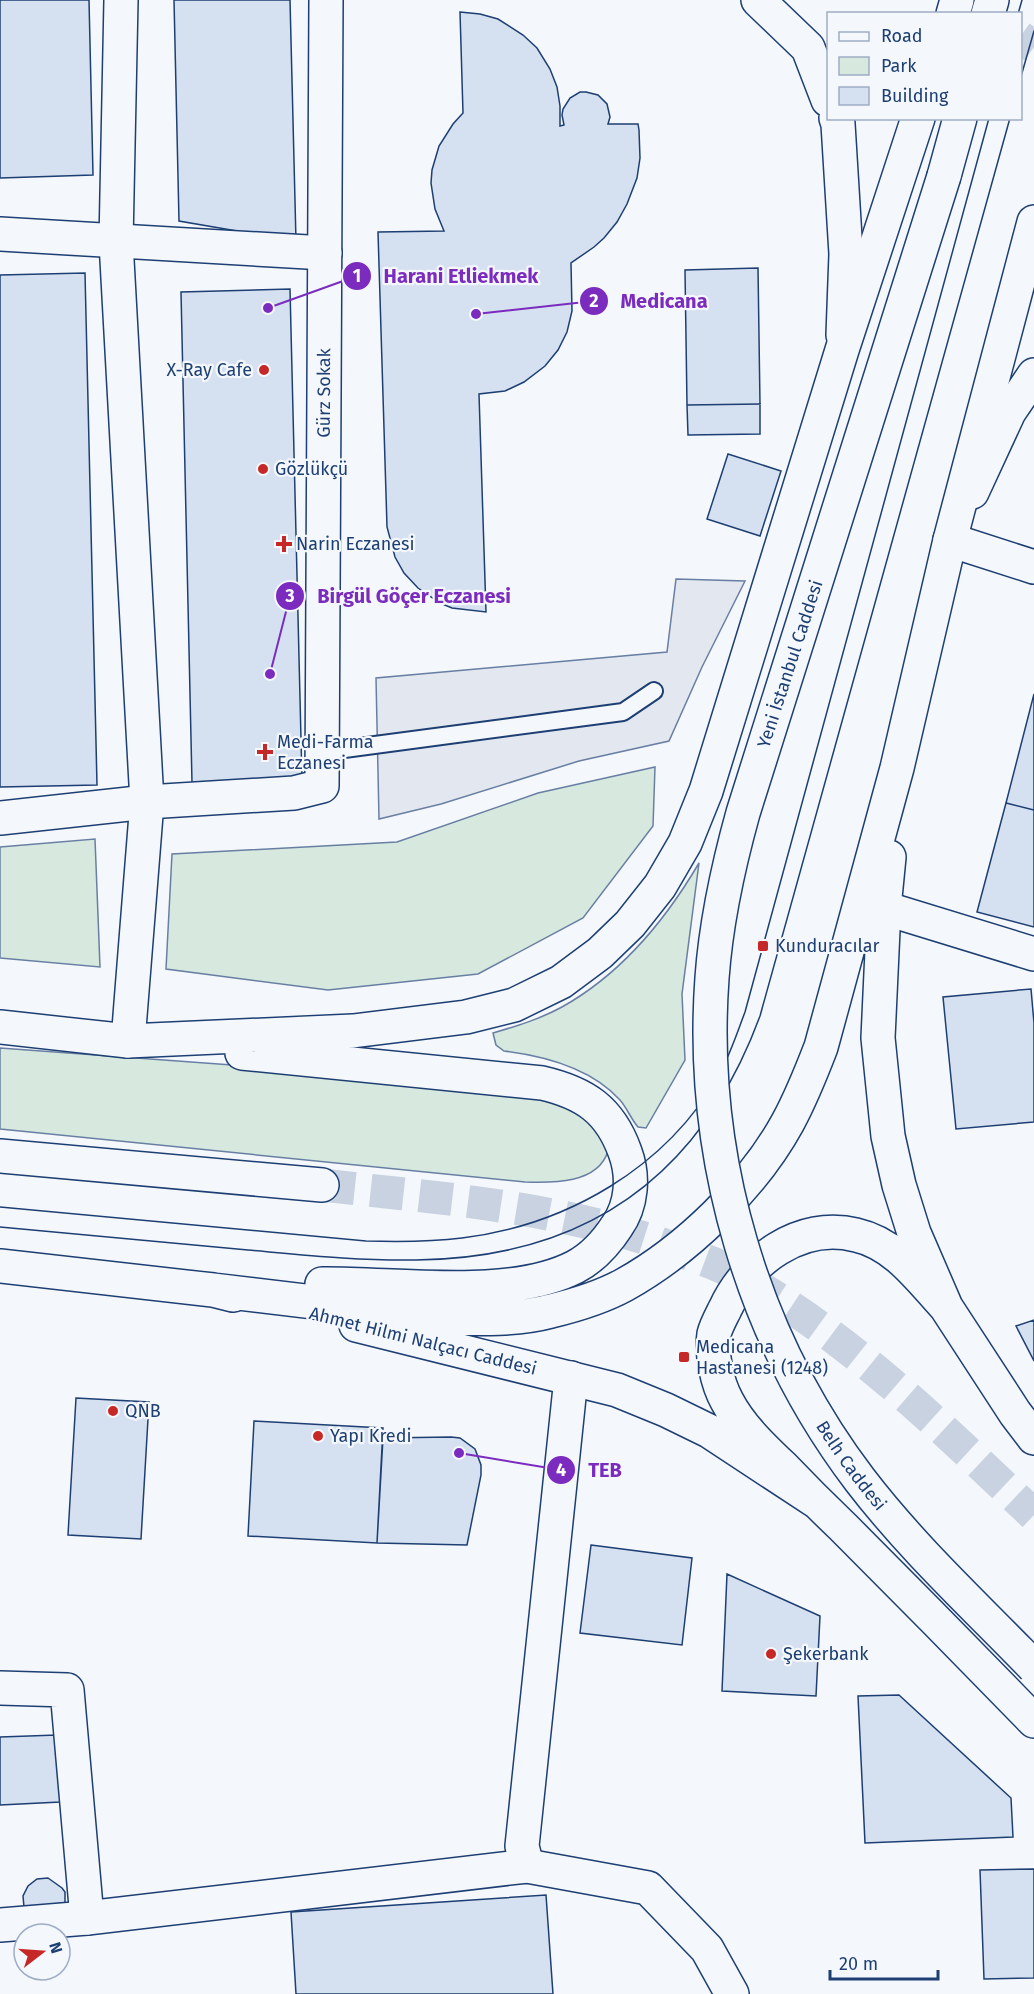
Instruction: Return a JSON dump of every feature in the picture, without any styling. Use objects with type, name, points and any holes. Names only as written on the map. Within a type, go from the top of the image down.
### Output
[{"type":"main road","points":[[121,0],[117,242],[147,802],[128,1041]]},
{"type":"main road","name":"Gürz Sokak","points":[[147,802],[294,793],[322,786],[326,0]]},
{"type":"main road","points":[[758,0],[808,48],[827,97]]},
{"type":"main road","points":[[837,120],[846,254],[842,350]]},
{"type":"main road","points":[[128,1041],[353,1031],[466,1017],[514,1005],[561,982],[608,946],[630,924],[660,886],[685,843],[706,791],[842,350],[917,120]]},
{"type":"main road","name":"Yeni İstanbul Caddesi","points":[[735,1224],[723,1178],[716,1136],[710,1034],[712,978],[727,871],[743,813],[944,176],[959,120]]},
{"type":"main road","points":[[213,1290],[447,1318],[480,1319],[550,1312],[592,1300],[623,1286],[652,1268],[705,1224],[740,1189],[788,1123],[821,1047],[897,768],[950,540],[1034,222]]},
{"type":"main road","points":[[0,234],[325,253]]},
{"type":"main road","points":[[950,540],[1009,412],[1034,375]]},
{"type":"main road","points":[[950,540],[1034,567]]},
{"type":"main road","points":[[897,768],[884,908],[878,1038],[888,1136],[899,1185],[914,1233],[946,1307],[1015,1413],[1034,1438]]},
{"type":"main road","points":[[0,818],[147,802]]},
{"type":"main road","points":[[884,908],[1034,954]]},
{"type":"main road","points":[[0,1027],[542,1083],[565,1088],[587,1098],[605,1114],[619,1134],[627,1155],[630,1198],[620,1222],[607,1242],[595,1254],[576,1267],[558,1275],[476,1288],[338,1284],[213,1290]]},
{"type":"main road","points":[[0,1156],[322,1185]]},
{"type":"main road","name":"Belh Caddesi","points":[[735,1224],[746,1261],[777,1339],[815,1413],[835,1445],[908,1538],[1034,1667]]},
{"type":"main road","points":[[946,1307],[893,1251],[873,1240],[855,1234],[839,1233],[808,1236],[780,1246],[762,1258],[746,1275],[732,1293],[714,1334],[714,1356],[726,1400],[749,1433],[915,1598],[1034,1721]]},
{"type":"main road","name":"Ahmet Hilmi Nalçacı Caddesi","points":[[0,1266],[213,1290],[617,1390],[709,1431],[817,1502]]},
{"type":"main road","points":[[527,1866],[522,1846],[571,1378]]},
{"type":"main road","points":[[0,1688],[67,1690],[87,1918]]},
{"type":"main road","points":[[0,1925],[87,1918],[527,1866],[648,1888],[707,1949],[732,1994]]},
{"type":"lane","points":[[322,752],[622,712],[654,691]]},
{"type":"green space","points":[[655,767],[653,826],[583,918],[478,974],[328,990],[166,969],[172,854],[397,842],[538,793]]},
{"type":"green space","points":[[95,839],[100,967],[0,958],[0,847]]},
{"type":"green space","points":[[699,863],[682,994],[685,1060],[646,1128],[638,1127],[622,1103],[608,1089],[581,1072],[551,1060],[504,1051],[496,1045],[493,1033],[537,1019],[562,1007],[604,979],[656,925]]},
{"type":"green space","points":[[0,1048],[260,1067],[558,1098],[601,1132],[608,1151],[603,1162],[584,1176],[560,1181],[525,1182],[0,1129]]},
{"type":"shaded area","points":[[676,579],[745,581],[702,667],[669,741],[579,761],[441,804],[379,819],[376,678],[667,652]]},
{"type":"building","points":[[0,0],[89,0],[93,175],[0,178]]},
{"type":"building","points":[[174,0],[290,0],[296,241],[179,221]]},
{"type":"building","points":[[460,12],[498,19],[523,35],[537,48],[550,69],[557,87],[560,126],[564,125],[563,109],[570,98],[580,92],[586,92],[598,95],[607,104],[610,117],[608,124],[638,124],[639,130],[640,158],[637,178],[627,204],[617,222],[604,238],[571,263],[572,311],[567,332],[558,350],[545,366],[524,382],[505,391],[479,394],[486,612],[452,608],[418,588],[404,573],[395,557],[387,527],[378,232],[444,231],[435,209],[431,183],[439,146],[463,113]]},
{"type":"building","points":[[758,268],[760,404],[687,405],[685,270]]},
{"type":"building","points":[[85,273],[97,785],[0,787],[0,275]]},
{"type":"building","points":[[290,289],[302,780],[192,783],[181,292]]},
{"type":"building","points":[[760,404],[760,434],[688,435],[687,405]]},
{"type":"building","points":[[728,454],[781,471],[760,536],[707,519]]},
{"type":"building","points":[[1034,694],[1034,810],[1006,803]]},
{"type":"building","points":[[1006,803],[1034,810],[1034,927],[977,912]]},
{"type":"building","points":[[1031,989],[1034,1023],[1034,1122],[956,1129],[943,997]]},
{"type":"building","points":[[1034,1320],[1034,1361],[1016,1326]]},
{"type":"building","points":[[76,1398],[149,1402],[141,1539],[68,1535]]},
{"type":"building","points":[[254,1421],[383,1428],[377,1543],[248,1536]]},
{"type":"building","points":[[383,1438],[460,1438],[475,1449],[481,1465],[467,1545],[377,1543]]},
{"type":"building","points":[[591,1545],[692,1558],[682,1645],[580,1633]]},
{"type":"building","name":"Şekerbank","points":[[727,1574],[820,1616],[816,1696],[722,1691]]},
{"type":"building","points":[[899,1695],[1011,1798],[1013,1837],[865,1843],[858,1696]]},
{"type":"building","points":[[57,1735],[60,1802],[0,1805],[0,1737]]},
{"type":"building","points":[[1034,1869],[1034,1978],[984,1979],[980,1870]]},
{"type":"building","points":[[48,1878],[65,1892],[65,1903],[24,1907],[23,1896],[28,1886],[37,1879]]},
{"type":"building","points":[[546,1895],[553,1994],[296,1994],[291,1912]]},
{"type":"tunnel","points":[[1022,38],[1034,47]]},
{"type":"tunnel","points":[[322,1185],[461,1201],[552,1215],[642,1237],[726,1269],[774,1296],[853,1352],[928,1416],[1034,1515]]},
{"type":"tram line","points":[[1019,12],[1022,0]]},
{"type":"tram line","points":[[1022,73],[1034,31]]},
{"type":"tram line","points":[[0,1207],[366,1241],[462,1238],[501,1231],[539,1220],[575,1205],[610,1187],[642,1164],[671,1138],[697,1108],[719,1075],[745,1012],[988,120]]},
{"type":"tram line","points":[[0,1227],[353,1259],[416,1260],[477,1256],[534,1244],[584,1224],[630,1197],[670,1163],[705,1121],[735,1072],[760,1016],[1009,120]]},
{"type":"place","name":"Harani Etliekmek","points":[[268,308]]},
{"type":"place","name":"Medicana","points":[[476,314]]},
{"type":"place","name":"X-Ray Cafe","points":[[264,370]]},
{"type":"place","name":"Gözlükçü","points":[[263,469]]},
{"type":"place","name":"Narin Eczanesi","points":[[284,544]]},
{"type":"place","name":"Birgül Göçer Eczanesi","points":[[270,674]]},
{"type":"place","name":"Medi-Farma Eczanesi","points":[[265,752]]},
{"type":"place","name":"Kunduracılar","points":[[763,946]]},
{"type":"place","name":"Medicana Hastanesi (1248)","points":[[684,1357]]},
{"type":"place","name":"QNB","points":[[113,1411]]},
{"type":"place","name":"Yapı Kredi","points":[[318,1436]]},
{"type":"place","name":"TEB","points":[[459,1453]]},
{"type":"place","name":"Şekerbank","points":[[771,1654]]}]
